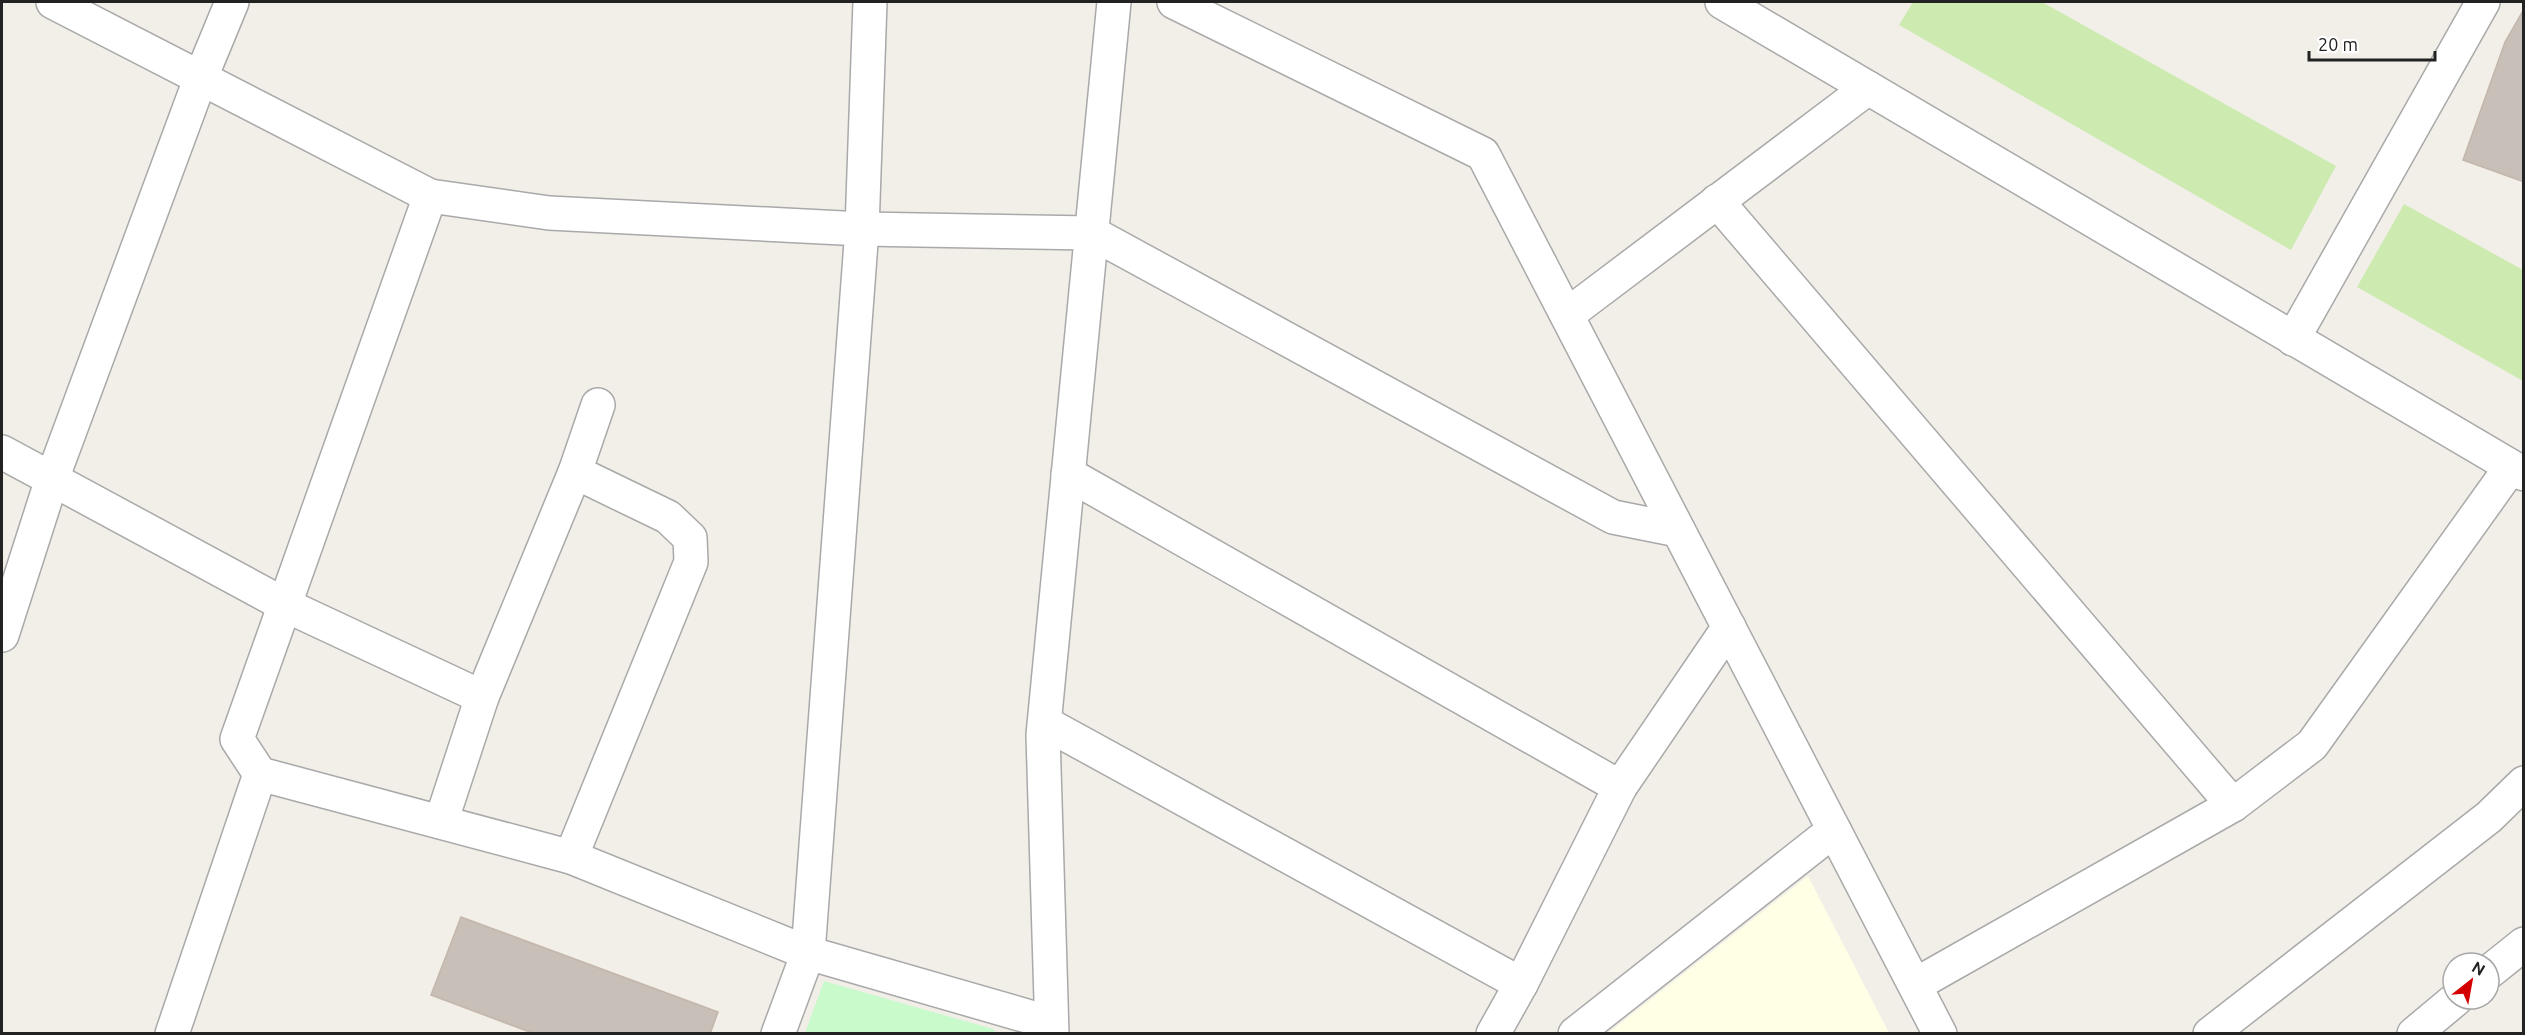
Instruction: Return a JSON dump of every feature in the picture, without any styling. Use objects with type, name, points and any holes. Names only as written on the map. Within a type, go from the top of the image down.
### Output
[{"type":"street","points":[[53,2],[430,196],[549,213],[862,229],[1092,233],[1613,517],[1678,530]]},
{"type":"street","points":[[2,635],[52,479],[201,77],[232,2]]},
{"type":"street","points":[[778,1034],[808,953],[862,229],[870,2]]},
{"type":"street","points":[[430,196],[237,739],[261,774],[571,857],[808,953],[1051,1028],[1045,723],[1114,2]]},
{"type":"street","points":[[1174,2],[1483,154],[1940,1034]]},
{"type":"street","points":[[1722,2],[2517,471],[2312,745],[2233,805],[1915,985]]},
{"type":"street","points":[[2293,339],[2483,2]]},
{"type":"street","points":[[1567,315],[1868,88]]},
{"type":"street","points":[[1717,201],[2233,805]]},
{"type":"street","points":[[441,822],[482,698],[575,472],[598,405]]},
{"type":"street","points":[[2,452],[285,605],[482,698]]},
{"type":"street","points":[[571,857],[691,562],[690,538],[668,516],[575,472]]},
{"type":"street","points":[[1068,474],[1620,787]]},
{"type":"street","points":[[1493,1034],[1521,984],[1620,787],[1729,627]]},
{"type":"street","points":[[1045,723],[1521,984]]},
{"type":"street","points":[[172,1034],[261,774]]},
{"type":"street","points":[[2210,1034],[2489,817],[2523,783]]},
{"type":"street","points":[[1575,1034],[1834,830]]},
{"type":"street","points":[[2501,962],[2523,944]]},
{"type":"street","points":[[2414,1034],[2442,1011]]},
{"type":"shaded area","points":[[1808,876],[1889,1033],[1608,1033]]},
{"type":"green space","points":[[1913,2],[2042,2],[2336,166],[2291,250],[1899,25]]},
{"type":"green space","points":[[2404,204],[2523,270],[2523,381],[2357,287]]},
{"type":"green space","points":[[824,981],[993,1029],[996,1033],[805,1033]]},
{"type":"building","points":[[2524,9],[2524,182],[2463,160],[2505,42]]},
{"type":"building","points":[[461,917],[718,1012],[710,1034],[535,1034],[431,995]]}]
